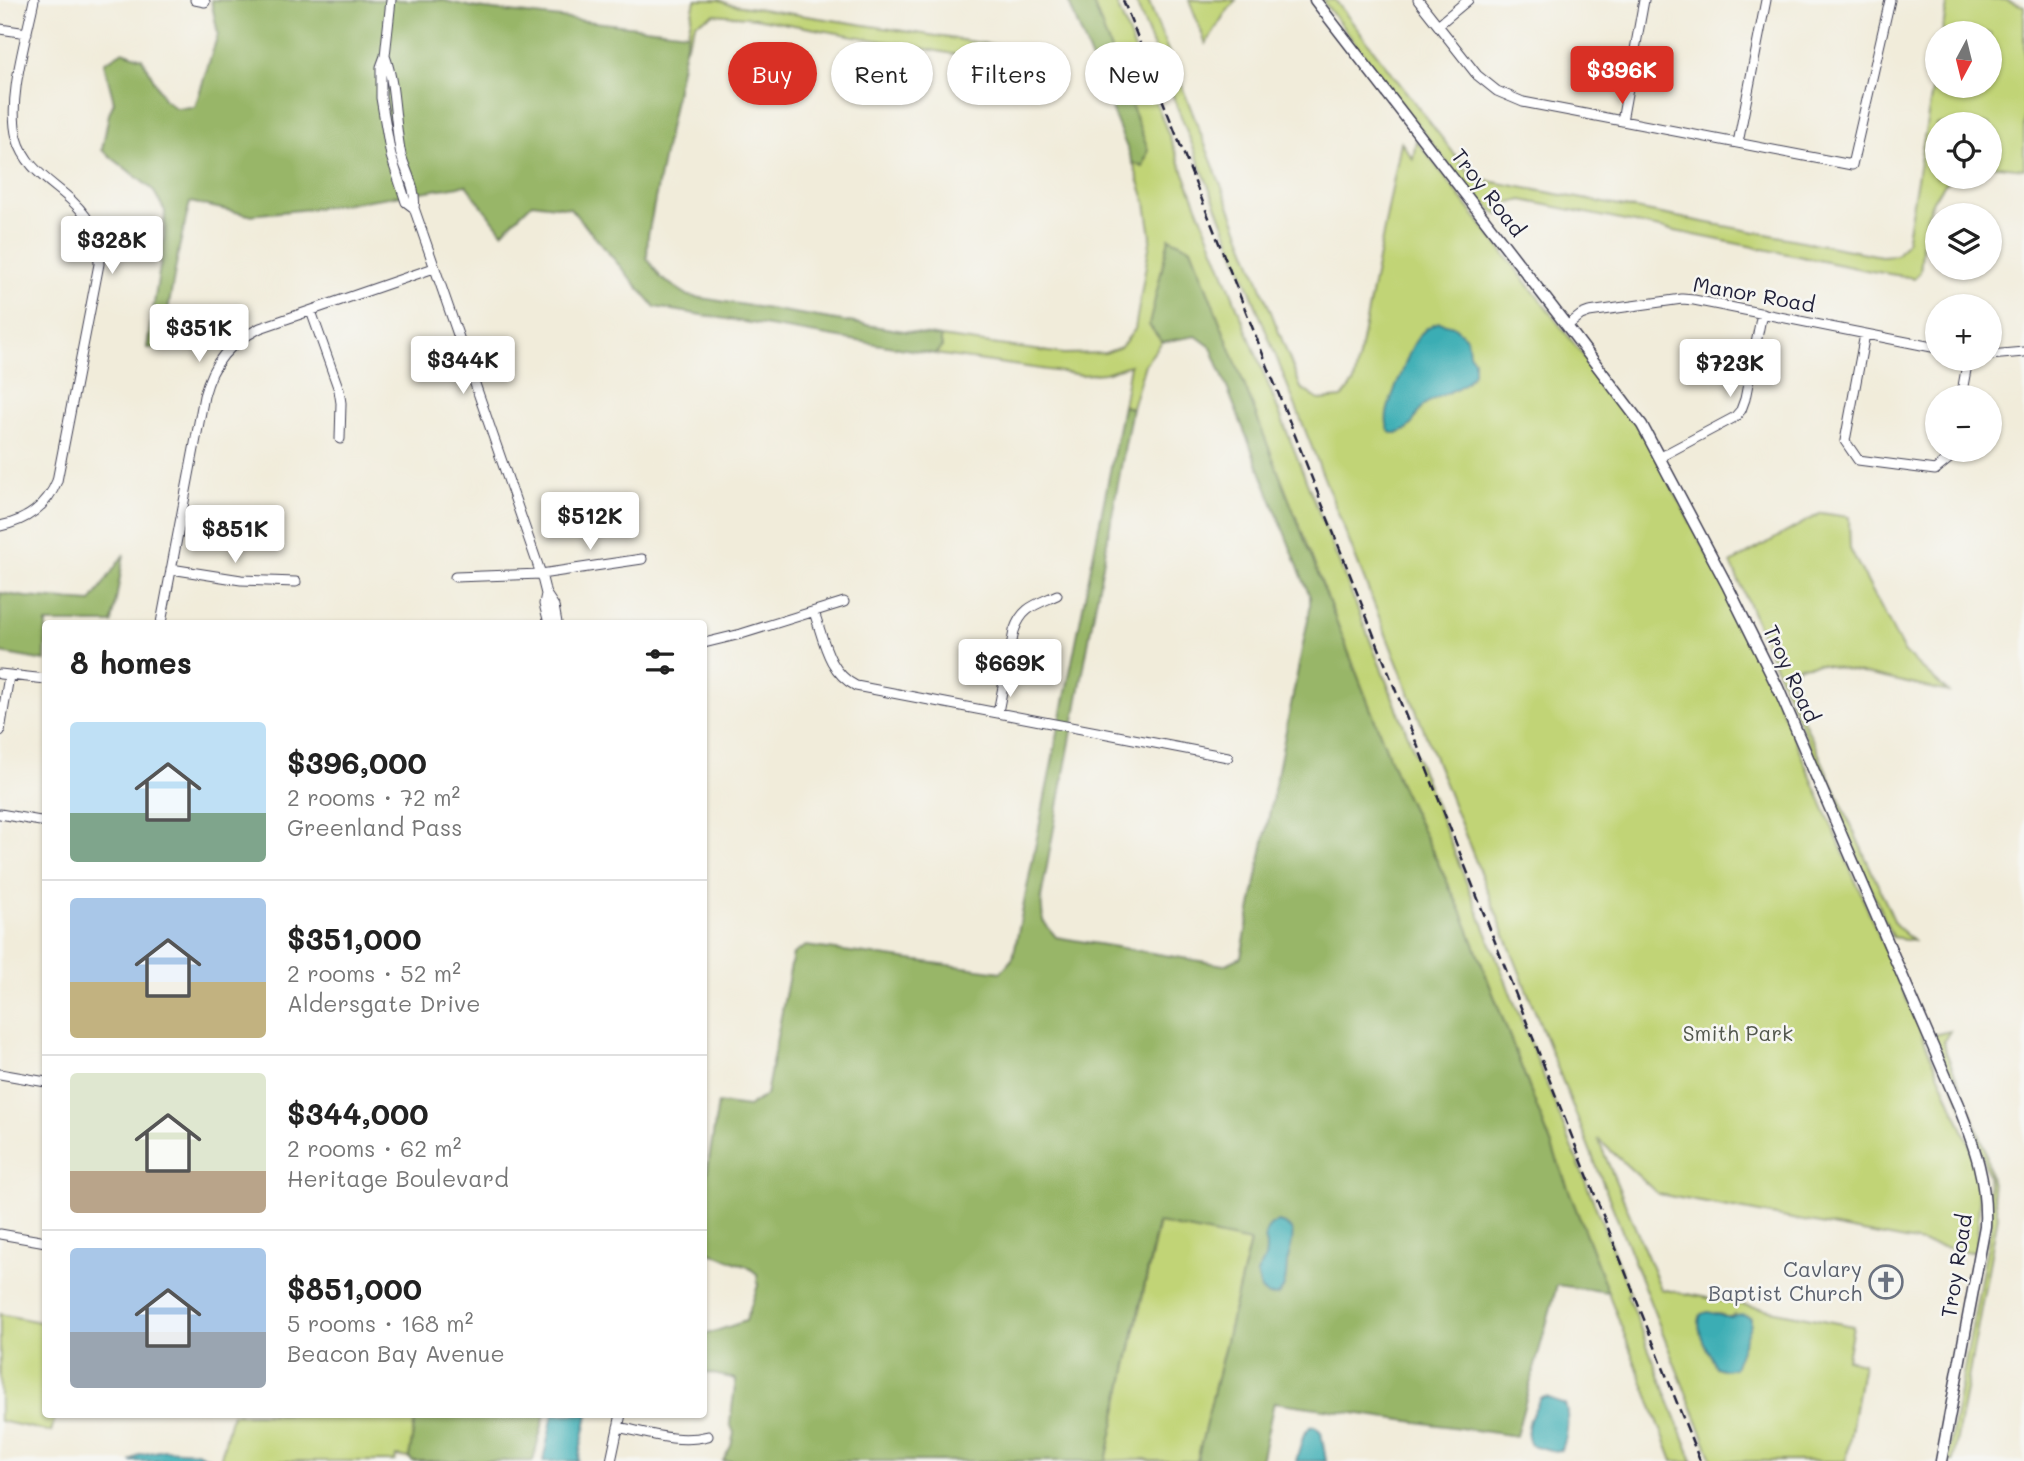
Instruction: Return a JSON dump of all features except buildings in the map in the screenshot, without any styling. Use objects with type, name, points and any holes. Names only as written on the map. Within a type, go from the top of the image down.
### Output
[{"type":"street","points":[[0,526],[23,519],[35,511],[48,498],[57,481],[99,264],[97,243],[88,219],[78,206],[33,165],[18,140],[14,103],[34,0]]},
{"type":"street","points":[[195,0],[205,2]]},
{"type":"street","points":[[391,0],[385,55],[391,71],[396,127],[402,157],[416,198],[414,208],[546,594],[554,606],[556,620]]},
{"type":"street","name":"Troy Road","points":[[1315,0],[1629,406],[1660,457],[1778,688],[1954,1095],[1979,1160],[1985,1191],[1985,1226],[1941,1461]]},
{"type":"street","points":[[1418,0],[1477,75],[1497,91],[1523,102],[1852,165],[1890,0]]},
{"type":"street","points":[[1438,25],[1468,0]]},
{"type":"street","points":[[1622,121],[1644,0]]},
{"type":"street","points":[[1738,143],[1766,0]]},
{"type":"street","points":[[0,29],[27,33]]},
{"type":"street","points":[[162,620],[204,396],[212,372],[230,347],[260,328],[434,268]]},
{"type":"street","name":"Manor Road","points":[[1567,326],[1589,312],[1670,300],[1694,300],[1925,346]]},
{"type":"street","points":[[311,310],[339,390],[340,439]]},
{"type":"street","points":[[1660,457],[1735,417],[1741,410],[1762,313]]},
{"type":"street","points":[[1865,334],[1845,441],[1858,460],[1935,470],[1945,462]]},
{"type":"street","points":[[2002,354],[2024,352]]},
{"type":"street","points":[[455,578],[541,574],[642,559]]},
{"type":"street","points":[[172,569],[241,580],[296,582]]},
{"type":"street","points":[[546,594],[544,604],[548,620]]},
{"type":"street","points":[[998,712],[1019,618],[1031,606],[1057,595]]},
{"type":"street","points":[[707,642],[844,602]]},
{"type":"street","points":[[814,612],[831,663],[838,674],[856,686],[1228,757]]},
{"type":"street","points":[[0,732],[5,675],[42,679]]},
{"type":"street","points":[[0,814],[42,821]]},
{"type":"street","points":[[0,1074],[42,1081]]},
{"type":"street","points":[[0,1234],[42,1241]]},
{"type":"street","points":[[611,1461],[620,1418]]},
{"type":"street","points":[[618,1427],[678,1440],[708,1437]]},
{"type":"green space","points":[[211,0],[441,0],[477,8],[688,33],[648,235],[647,258],[661,278],[689,296],[940,337],[942,347],[935,354],[655,307],[570,208],[532,203],[502,232],[466,185],[311,209],[249,215],[190,202],[161,350],[147,348],[164,241],[165,211],[153,190],[102,150],[114,102],[104,63],[123,51],[142,58],[164,99],[175,108],[195,107],[218,34]]},
{"type":"green space","points":[[695,0],[720,0],[728,4],[975,42],[947,42],[947,53],[933,50],[933,42],[887,42],[755,18],[715,14],[696,23],[683,54]]},
{"type":"green space","points":[[1068,0],[1092,0],[1108,42],[1085,43]]},
{"type":"green space","points":[[1092,0],[1115,0],[1132,42],[1108,42]]},
{"type":"green space","name":"Smith Park","points":[[1135,0],[1148,0],[1165,42],[1152,42]]},
{"type":"green space","points":[[1189,0],[1236,0],[1206,44]]},
{"type":"green space","points":[[1322,0],[1335,0],[1473,178],[1881,256],[1897,255],[1906,243],[1925,132],[1925,189],[1941,189],[1932,203],[1925,203],[1920,272],[1914,278],[1522,200],[1503,205],[1498,215],[1465,186]]},
{"type":"green space","points":[[1948,0],[2006,0],[2024,6],[2024,169],[2002,166],[2002,112],[1928,112],[1931,98],[2002,98],[2002,21],[1944,21]]},
{"type":"green space","name":"Smith Park","points":[[1184,91],[1301,388],[1319,400],[1342,398],[1354,382],[1401,142],[1413,159],[1416,140],[1645,435],[1753,643],[1971,1149],[1979,1202],[1977,1249],[1970,1252],[1658,1194],[1598,1139],[1661,1289],[1853,1326],[1847,1359],[1863,1363],[1846,1461],[1713,1461],[1177,105],[1184,105]],"holes":[[[1701,1314],[1719,1314],[1728,1318],[1735,1314],[1725,1370],[1716,1367],[1703,1341],[1699,1321]]]},
{"type":"green space","points":[[1110,105],[1131,105],[1148,150],[1143,167],[1133,163]]},
{"type":"green space","points":[[1131,105],[1157,105],[1630,1293],[1627,1295],[1693,1461],[1673,1461],[1462,913],[1399,782],[1191,248],[1149,325],[1162,342],[1145,364],[1132,408],[1123,406],[1130,365],[1105,373],[1082,375],[935,354],[942,347],[940,337],[1064,354],[1105,353],[1121,347],[1135,329],[1151,236],[1146,203],[1133,163],[1143,167],[1148,150]]},
{"type":"green space","points":[[1169,238],[1191,248],[1399,782],[1462,913],[1608,1292],[1557,1285],[1516,1436],[1274,1402],[1261,1461],[1197,1461],[1250,1242],[1158,1223],[1106,1461],[723,1461],[734,1433],[730,1423],[736,1379],[707,1373],[707,1334],[746,1321],[758,1285],[757,1274],[748,1267],[707,1251],[707,1173],[718,1103],[748,1107],[766,1095],[793,954],[806,946],[1001,972],[1013,958],[1123,406],[1132,408],[1041,898],[1043,921],[1056,937],[1224,965],[1241,957],[1310,609],[1310,597],[1211,347],[1196,336],[1162,342],[1149,325]]},
{"type":"green space","points":[[1821,513],[1849,517],[1850,549],[1905,653],[1948,692],[1820,664],[1799,666],[1790,679],[1793,697],[1896,925],[1913,940],[1892,937],[1731,563]]},
{"type":"green space","points":[[124,554],[113,620],[42,620],[42,660],[0,653],[0,593],[91,602]]},
{"type":"green space","points":[[1950,1031],[1944,1041],[1946,1052],[1985,1148],[1998,1216],[1953,1461],[1947,1461],[1991,1226],[1988,1175],[1933,1035]]},
{"type":"green space","points":[[1159,1222],[1250,1241],[1197,1461],[1106,1461]]},
{"type":"green space","points":[[0,1314],[42,1322],[42,1418],[55,1418],[51,1432],[0,1421]]},
{"type":"green space","points":[[231,1418],[415,1418],[409,1458],[396,1456],[395,1461],[220,1461]]},
{"type":"green space","points":[[415,1418],[544,1418],[533,1461],[413,1461],[409,1458]]},
{"type":"water","points":[[1439,322],[1453,326],[1467,338],[1469,353],[1474,360],[1474,373],[1459,387],[1422,407],[1410,427],[1399,433],[1391,433],[1388,427],[1388,411],[1411,350],[1424,331]]},
{"type":"water","points":[[1277,1222],[1290,1227],[1292,1244],[1284,1287],[1278,1295],[1268,1296],[1261,1290],[1257,1274],[1265,1258],[1266,1233],[1271,1225]]},
{"type":"water","points":[[1708,1312],[1726,1317],[1740,1315],[1751,1318],[1734,1368],[1725,1370],[1716,1367],[1706,1348],[1699,1321],[1701,1314]]},
{"type":"water","points":[[1546,1397],[1565,1404],[1567,1427],[1561,1450],[1554,1451],[1531,1445],[1529,1439],[1528,1427],[1532,1415],[1541,1398]]},
{"type":"water","points":[[552,1418],[587,1418],[578,1461],[543,1461]]},
{"type":"water","points":[[1315,1426],[1321,1432],[1326,1461],[1296,1461],[1304,1434],[1310,1427]]},
{"type":"water","points":[[164,1450],[197,1452],[214,1461],[132,1461],[139,1455]]},
{"type":"railway","points":[[1123,0],[1700,1461]]},
{"type":"place","name":"Cavlary Baptist Church","points":[[1886,1282]]}]
